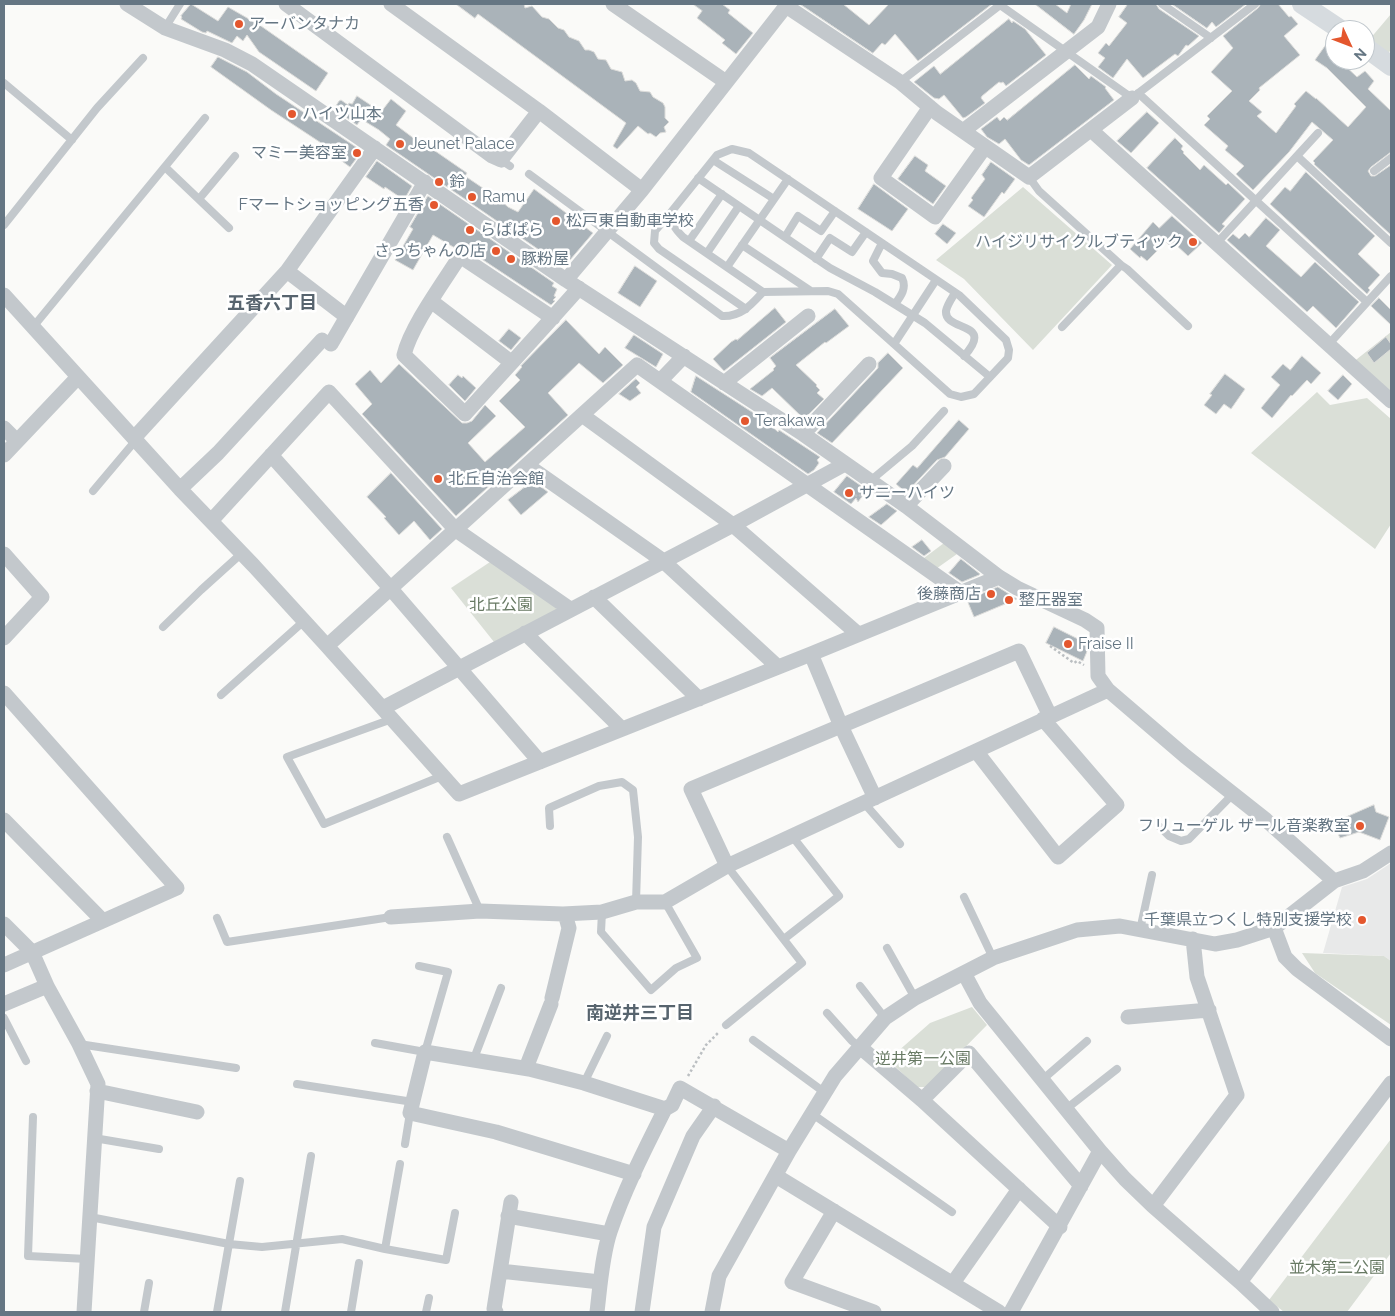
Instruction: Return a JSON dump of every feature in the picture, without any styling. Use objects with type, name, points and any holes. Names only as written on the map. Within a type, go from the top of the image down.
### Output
[{"type":"street","points":[[127,4],[165,28],[225,50],[252,64],[573,284],[802,434],[906,506],[999,577],[1017,588],[1086,620],[1097,628],[1098,676],[1108,690],[1184,756],[1266,820],[1334,881]]},
{"type":"street","points":[[286,4],[492,156],[505,163],[539,111]]},
{"type":"street","points":[[391,4],[539,111],[642,190]]},
{"type":"street","points":[[613,4],[726,82]]},
{"type":"street","points":[[963,131],[1098,27],[1109,4]]},
{"type":"street","points":[[1302,4],[1326,20]]},
{"type":"street","points":[[552,318],[460,256],[431,301],[407,344],[404,355],[465,414],[552,318],[573,284],[642,190],[783,6],[900,82],[930,107],[1028,177],[1135,96]]},
{"type":"street","points":[[1375,54],[1391,66]]},
{"type":"street","points":[[930,107],[881,178],[935,217],[985,147]]},
{"type":"street","points":[[1090,130],[1391,401]]},
{"type":"street","points":[[135,439],[287,271],[375,148]]},
{"type":"street","points":[[180,489],[326,342],[347,317],[425,182]]},
{"type":"street","points":[[287,271],[347,317]]},
{"type":"street","points":[[4,295],[180,489],[242,553],[327,646],[460,794],[999,577]]},
{"type":"street","points":[[431,301],[511,362]]},
{"type":"street","points":[[724,383],[808,316]]},
{"type":"street","points":[[660,381],[684,356]]},
{"type":"street","points":[[802,434],[869,364]]},
{"type":"street","points":[[327,646],[638,365],[961,593]]},
{"type":"street","points":[[4,455],[78,377]]},
{"type":"street","points":[[211,521],[329,392],[456,530],[570,609]]},
{"type":"street","points":[[582,415],[733,525],[858,634]]},
{"type":"street","points":[[4,428],[17,441]]},
{"type":"street","points":[[271,455],[540,762]]},
{"type":"street","points":[[387,713],[458,668],[662,560],[733,525],[845,464]]},
{"type":"street","points":[[528,466],[662,560],[778,667]]},
{"type":"street","points":[[906,506],[944,466]]},
{"type":"street","points":[[4,554],[42,598],[4,638]]},
{"type":"street","points":[[594,597],[699,698]]},
{"type":"street","points":[[525,633],[622,729]]},
{"type":"street","points":[[727,866],[691,789],[1020,651],[1047,718],[1117,805],[1058,857],[976,751]]},
{"type":"street","points":[[811,654],[869,801]]},
{"type":"street","points":[[391,917],[480,911],[565,914],[602,912],[636,902],[665,902],[727,866],[1108,690]]},
{"type":"street","points":[[4,693],[177,888],[4,965]]},
{"type":"street","points":[[4,820],[103,921]]},
{"type":"street","points":[[712,1312],[719,1276],[811,1113],[834,1076],[885,1018],[916,998],[993,958],[1077,930],[1120,926],[1215,944],[1236,940],[1274,928],[1334,881],[1362,871],[1391,853]]},
{"type":"street","points":[[526,1068],[552,1001],[569,928],[565,914]]},
{"type":"street","points":[[4,924],[32,952],[47,986],[79,1044],[98,1084],[84,1312]]},
{"type":"street","points":[[1274,928],[1285,956],[1297,968],[1391,1038]]},
{"type":"street","points":[[1152,1206],[1237,1095],[1197,977],[1193,939]]},
{"type":"street","points":[[964,974],[980,1003],[1100,1151],[1152,1206],[1272,1312]]},
{"type":"street","points":[[4,1004],[47,986]]},
{"type":"street","points":[[1128,1017],[1208,1010]]},
{"type":"street","points":[[860,1047],[922,1100],[1060,1227]]},
{"type":"street","points":[[634,1174],[412,1107],[425,1052],[526,1068],[584,1083],[665,1109]]},
{"type":"street","points":[[922,1100],[970,1054],[1081,1186]]},
{"type":"street","points":[[1240,1282],[1391,1084]]},
{"type":"street","points":[[597,1312],[600,1282],[609,1234],[634,1174],[665,1109],[672,1105],[680,1088],[789,1151]]},
{"type":"street","points":[[97,1091],[197,1112]]},
{"type":"street","points":[[642,1312],[654,1227],[694,1136],[714,1106]]},
{"type":"street","points":[[1011,1312],[1060,1227],[1100,1151]]},
{"type":"street","points":[[776,1176],[999,1312]]},
{"type":"street","points":[[952,1284],[1019,1189]]},
{"type":"street","points":[[496,1312],[494,1309],[509,1209],[609,1234]]},
{"type":"street","points":[[834,1211],[792,1282],[874,1312]]},
{"type":"street","points":[[500,1271],[600,1282]]},
{"type":"lane","points":[[165,28],[180,4]]},
{"type":"lane","points":[[1162,4],[1211,38]]},
{"type":"lane","points":[[1135,96],[1255,4]]},
{"type":"lane","points":[[900,82],[1000,5],[1067,52],[1135,96],[1367,302]]},
{"type":"lane","points":[[4,225],[97,108],[143,58]]},
{"type":"lane","points":[[4,83],[72,140]]},
{"type":"lane","points":[[33,327],[205,118]]},
{"type":"lane","points":[[1216,244],[1318,133]]},
{"type":"lane","points":[[672,211],[671,219],[675,229],[688,241],[763,292],[828,291],[838,294],[950,394],[961,397],[974,394],[1008,358],[1009,350],[1006,340],[955,293],[749,152],[732,148],[717,155],[698,178],[655,231],[654,243],[659,249],[746,309]]},
{"type":"lane","points":[[199,199],[235,156]]},
{"type":"lane","points":[[1297,156],[1391,243]]},
{"type":"lane","points":[[1374,171],[1391,158]]},
{"type":"lane","points":[[713,160],[774,199]]},
{"type":"lane","points":[[166,167],[229,228]]},
{"type":"lane","points":[[529,174],[722,316],[733,316],[746,309],[763,292]]},
{"type":"lane","points":[[1028,177],[1039,191],[1188,326]]},
{"type":"lane","points":[[698,178],[816,259],[925,323],[990,377]]},
{"type":"lane","points":[[727,267],[788,179]]},
{"type":"lane","points":[[688,241],[722,194]]},
{"type":"lane","points":[[707,253],[739,206]]},
{"type":"lane","points":[[785,237],[798,216],[821,231],[835,211]]},
{"type":"lane","points":[[816,259],[830,238],[852,252],[866,232]]},
{"type":"lane","points":[[882,243],[873,261],[875,266],[882,273],[902,278],[904,283],[902,292],[895,304]]},
{"type":"lane","points":[[742,245],[811,291]]},
{"type":"lane","points":[[1062,327],[1120,265]]},
{"type":"lane","points":[[1328,345],[1391,276]]},
{"type":"lane","points":[[894,344],[936,280]]},
{"type":"lane","points":[[955,293],[946,311],[947,316],[951,322],[968,328],[974,336],[973,344],[964,356]]},
{"type":"lane","points":[[870,481],[912,446],[944,411]]},
{"type":"lane","points":[[93,491],[135,439]]},
{"type":"lane","points":[[163,627],[242,553]]},
{"type":"lane","points":[[221,695],[304,622]]},
{"type":"lane","points":[[387,713],[287,757],[324,824],[442,776]]},
{"type":"lane","points":[[550,826],[549,808],[599,786],[622,782],[633,790],[638,838],[636,902]]},
{"type":"lane","points":[[1160,827],[1169,836],[1180,841],[1189,838],[1233,794]]},
{"type":"lane","points":[[869,801],[900,844]]},
{"type":"lane","points":[[447,836],[480,911]]},
{"type":"lane","points":[[784,939],[839,896],[792,836]]},
{"type":"lane","points":[[726,1026],[802,963],[727,866]]},
{"type":"lane","points":[[1140,930],[1152,874]]},
{"type":"lane","points":[[964,897],[993,958]]},
{"type":"lane","points":[[602,912],[601,932],[651,990],[676,968],[697,958],[665,902]]},
{"type":"lane","points":[[217,918],[227,942],[391,917]]},
{"type":"lane","points":[[887,948],[916,998]]},
{"type":"lane","points":[[374,1043],[425,1052],[448,972],[419,966]]},
{"type":"lane","points":[[860,986],[885,1018]]},
{"type":"lane","points":[[473,1061],[501,988]]},
{"type":"lane","points":[[827,1013],[852,1041],[860,1047]]},
{"type":"lane","points":[[4,1018],[26,1061]]},
{"type":"lane","points":[[584,1083],[607,1036]]},
{"type":"lane","points":[[753,1040],[824,1092]]},
{"type":"lane","points":[[1042,1080],[1088,1041]]},
{"type":"lane","points":[[79,1044],[236,1068]]},
{"type":"lane","points":[[1066,1110],[1116,1068]]},
{"type":"lane","points":[[297,1084],[412,1107],[404,1144]]},
{"type":"lane","points":[[811,1113],[952,1212]]},
{"type":"lane","points":[[33,1117],[28,1256],[87,1259]]},
{"type":"lane","points":[[94,1138],[159,1149]]},
{"type":"lane","points":[[285,1312],[311,1156]]},
{"type":"lane","points":[[385,1249],[400,1164]]},
{"type":"lane","points":[[217,1312],[240,1180]]},
{"type":"lane","points":[[90,1217],[228,1244],[262,1246],[342,1239],[446,1260],[455,1213]]},
{"type":"lane","points":[[352,1312],[359,1263]]},
{"type":"lane","points":[[144,1312],[149,1283]]},
{"type":"lane","points":[[426,1312],[429,1298]]},
{"type":"path","points":[[1050,646],[1074,663]]},
{"type":"path","points":[[1068,659],[1070,655]]},
{"type":"path","points":[[680,1088],[706,1045],[726,1026]]},
{"type":"shaded area","name":"千葉県立つくし特別支援学校","points":[[1391,863],[1391,961],[1384,956],[1323,953],[1342,887],[1367,879]]},
{"type":"green space","points":[[1391,14],[1391,50],[1388,53],[1375,44],[1375,33]]},
{"type":"green space","points":[[1023,187],[1112,265],[1033,350],[964,279],[936,260]]},
{"type":"green space","points":[[1391,332],[1391,399],[1352,363]]},
{"type":"green space","points":[[1317,392],[1330,405],[1367,398],[1391,419],[1391,524],[1375,549],[1251,453]]},
{"type":"green space","points":[[944,543],[957,554],[933,571],[920,561]]},
{"type":"green space","name":"北丘公園","points":[[490,562],[556,607],[557,610],[494,642],[451,588]]},
{"type":"green space","points":[[1302,953],[1384,956],[1391,961],[1391,1025],[1315,973]]},
{"type":"green space","name":"逆井第一公園","points":[[972,1007],[987,1025],[926,1087],[917,1087],[888,1060],[930,1023]]},
{"type":"green space","name":"並木第二公園","points":[[1391,1139],[1391,1253],[1347,1312],[1284,1312],[1269,1300]]},
{"type":"building","points":[[191,4],[218,21],[228,7],[261,26],[328,73],[316,91],[259,52],[247,35],[243,41],[237,36],[232,43],[207,31],[206,33],[202,32],[181,19],[181,16]]},
{"type":"building","points":[[456,4],[524,4],[525,8],[532,6],[542,17],[549,19],[558,28],[564,30],[569,37],[579,41],[585,50],[594,52],[598,59],[606,60],[611,69],[622,72],[625,81],[632,80],[640,91],[650,92],[653,97],[663,103],[665,118],[669,122],[664,127],[666,132],[660,133],[656,137],[650,133],[648,134],[638,126],[617,149],[613,146],[626,123],[478,14],[475,18]]},
{"type":"building","points":[[693,4],[722,4],[730,10],[728,13],[753,33],[736,54],[722,43],[725,40],[697,18],[702,11]]},
{"type":"building","points":[[800,4],[843,4],[869,25],[889,4],[992,4],[918,61],[895,34],[885,45],[882,43],[873,53]]},
{"type":"building","points":[[1035,4],[1055,4],[1067,13],[1071,4],[1092,4],[1074,34]]},
{"type":"building","points":[[1128,4],[1156,4],[1159,9],[1199,36],[1188,46],[1186,45],[1178,56],[1175,54],[1143,78],[1127,59],[1113,78],[1098,67],[1105,58],[1098,53],[1106,43],[1109,46],[1127,23],[1119,17]]},
{"type":"building","points":[[1172,4],[1246,4],[1216,27],[1212,22],[1207,28]]},
{"type":"building","points":[[1261,4],[1278,4],[1298,24],[1284,36],[1300,55],[1259,88],[1260,90],[1249,101],[1262,112],[1257,116],[1276,133],[1296,106],[1294,104],[1306,91],[1348,127],[1366,107],[1329,70],[1350,70],[1357,77],[1365,71],[1374,81],[1368,89],[1391,111],[1391,152],[1368,171],[1371,176],[1375,176],[1391,165],[1391,235],[1314,164],[1313,161],[1333,140],[1312,122],[1289,152],[1253,190],[1236,174],[1244,166],[1225,150],[1228,146],[1204,125],[1210,119],[1207,116],[1232,91],[1211,72],[1233,48],[1223,36]]},
{"type":"building","points":[[1009,19],[1012,23],[1013,21],[1025,29],[1046,55],[1006,86],[1003,82],[999,82],[982,96],[981,98],[985,103],[966,117],[963,118],[944,95],[939,99],[934,98],[914,82],[934,66],[940,74]]},
{"type":"building","points":[[1325,46],[1325,67],[1315,60]]},
{"type":"building","points":[[218,57],[247,72],[276,94],[362,151],[350,167],[339,159],[341,156],[271,110],[211,67]]},
{"type":"building","points":[[1075,65],[1089,79],[1091,76],[1106,87],[1114,100],[1029,165],[1021,160],[1005,139],[999,144],[987,137],[981,129],[997,117],[1000,121],[1004,117],[1007,120]]},
{"type":"building","points":[[357,96],[381,112],[391,99],[406,111],[396,125],[424,146],[425,144],[467,173],[465,176],[508,207],[518,212],[534,189],[593,233],[564,267],[386,145],[390,139],[379,130],[361,119],[357,125],[334,109],[341,100],[348,105],[349,103],[352,104]]},
{"type":"building","points":[[1147,112],[1159,123],[1131,153],[1117,141]]},
{"type":"building","points":[[1175,138],[1183,146],[1181,149],[1183,153],[1200,170],[1204,165],[1245,199],[1222,224],[1225,226],[1219,233],[1147,168]]},
{"type":"building","points":[[915,156],[928,165],[925,171],[946,186],[933,204],[898,179]]},
{"type":"building","points":[[377,161],[412,186],[404,200],[366,177]]},
{"type":"building","points":[[991,162],[1015,179],[1004,194],[1002,192],[984,217],[968,206],[973,200],[971,198],[985,179],[982,175]]},
{"type":"building","points":[[1306,172],[1375,236],[1358,254],[1380,275],[1368,288],[1370,290],[1367,294],[1270,204],[1285,187],[1290,191]]},
{"type":"building","points":[[874,184],[908,209],[892,231],[858,209]]},
{"type":"building","points":[[428,196],[554,283],[552,286],[557,289],[554,296],[556,297],[553,300],[555,301],[551,305],[465,248],[455,248],[433,235],[413,270],[395,260],[413,229],[410,227]]},
{"type":"building","points":[[1172,216],[1202,243],[1188,256],[1175,244],[1172,248],[1166,242],[1147,261],[1141,256],[1140,258],[1130,249],[1153,222],[1159,228]]},
{"type":"building","points":[[1266,218],[1280,230],[1266,246],[1301,277],[1315,262],[1359,302],[1336,328],[1313,306],[1307,312],[1227,240],[1233,234],[1239,239],[1245,233],[1249,237]]},
{"type":"building","points":[[943,224],[956,233],[947,244],[935,234]]},
{"type":"building","points":[[635,266],[657,281],[640,307],[618,293]]},
{"type":"building","points":[[1379,298],[1391,310],[1391,325],[1371,306]]},
{"type":"building","points":[[775,308],[786,322],[724,371],[713,359],[731,342],[737,340]]},
{"type":"building","points":[[835,309],[849,326],[796,365],[817,385],[820,390],[817,393],[824,399],[804,419],[772,388],[762,396],[750,389],[774,370],[776,366],[770,358]]},
{"type":"building","points":[[566,320],[599,354],[605,347],[623,365],[603,383],[579,363],[548,393],[568,415],[456,516],[362,414],[372,404],[355,384],[370,370],[381,383],[399,364],[462,423],[472,421],[485,405],[496,416],[468,443],[485,462],[525,427],[499,401],[520,380],[515,375],[521,366]]},
{"type":"building","points":[[509,329],[521,338],[511,350],[499,341]]},
{"type":"building","points":[[634,335],[663,354],[656,367],[625,348]]},
{"type":"building","points":[[1386,337],[1391,344],[1391,349],[1374,363],[1367,353]]},
{"type":"building","points":[[888,353],[903,368],[832,443],[817,433],[878,368],[878,363]]},
{"type":"building","points":[[1302,356],[1321,373],[1311,384],[1307,380],[1291,395],[1272,418],[1261,408],[1280,385],[1271,377],[1283,364],[1290,370]]},
{"type":"building","points":[[1225,374],[1245,389],[1231,409],[1224,404],[1216,414],[1204,405]]},
{"type":"building","points":[[458,375],[462,378],[463,376],[476,388],[465,401],[449,385]]},
{"type":"building","points":[[1343,375],[1352,384],[1338,400],[1328,391]]},
{"type":"building","points":[[696,376],[766,421],[778,432],[779,430],[820,457],[817,460],[819,463],[814,470],[808,474],[691,392]]},
{"type":"building","points":[[636,379],[640,383],[636,387],[641,393],[630,401],[619,394]]},
{"type":"building","points":[[959,420],[969,429],[945,457],[937,460],[905,494],[902,492],[903,490],[896,484],[913,465],[917,468]]},
{"type":"building","points":[[391,473],[442,529],[430,540],[414,521],[399,535],[384,518],[386,517],[367,497]]},
{"type":"building","name":"サニーハイツ","points":[[847,476],[867,490],[858,502],[856,498],[851,504],[834,492]]},
{"type":"building","points":[[533,481],[548,492],[521,515],[508,500]]},
{"type":"building","points":[[887,504],[897,511],[881,525],[869,517]]},
{"type":"building","points":[[922,540],[931,551],[924,556],[912,547]]},
{"type":"building","points":[[961,559],[980,574],[962,582],[949,573]]},
{"type":"building","points":[[998,587],[1017,599],[974,617],[967,600]]},
{"type":"building","name":"Fraise II","points":[[1054,627],[1088,644],[1083,661],[1046,643]]},
{"type":"building","name":"フリューゲル ザール音楽教室","points":[[1374,805],[1376,812],[1389,817],[1380,840],[1359,832],[1340,838],[1332,821]]},
{"type":"place","name":"アーバンタナカ","points":[[239,24]]},
{"type":"place","name":"ハイツ山本","points":[[292,114]]},
{"type":"place","name":"Jeunet Palace","points":[[400,144]]},
{"type":"place","name":"マミー美容室","points":[[357,153]]},
{"type":"place","name":"鈴","points":[[439,182]]},
{"type":"place","name":"Ramu","points":[[472,197]]},
{"type":"place","name":"Fマートショッピング五香","points":[[434,205]]},
{"type":"place","name":"松戸東自動車学校","points":[[556,221]]},
{"type":"place","name":"らぱぱら","points":[[470,230]]},
{"type":"place","name":"ハイジリサイクルブティック","points":[[1193,242]]},
{"type":"place","name":"さっちゃんの店","points":[[496,251]]},
{"type":"place","name":"豚粉屋","points":[[511,259]]},
{"type":"place","name":"Terakawa","points":[[745,421]]},
{"type":"place","name":"北丘自治会館","points":[[438,479]]},
{"type":"place","name":"サニーハイツ","points":[[849,493]]},
{"type":"place","name":"後藤商店","points":[[991,594]]},
{"type":"place","name":"整圧器室","points":[[1009,600]]},
{"type":"place","name":"Fraise II","points":[[1068,644]]},
{"type":"place","name":"フリューゲル ザール音楽教室","points":[[1360,826]]},
{"type":"place","name":"千葉県立つくし特別支援学校","points":[[1362,920]]},
{"type":"district","name":"五香六丁目","points":[[272,304]]},
{"type":"district","name":"南逆井三丁目","points":[[640,1014]]}]
